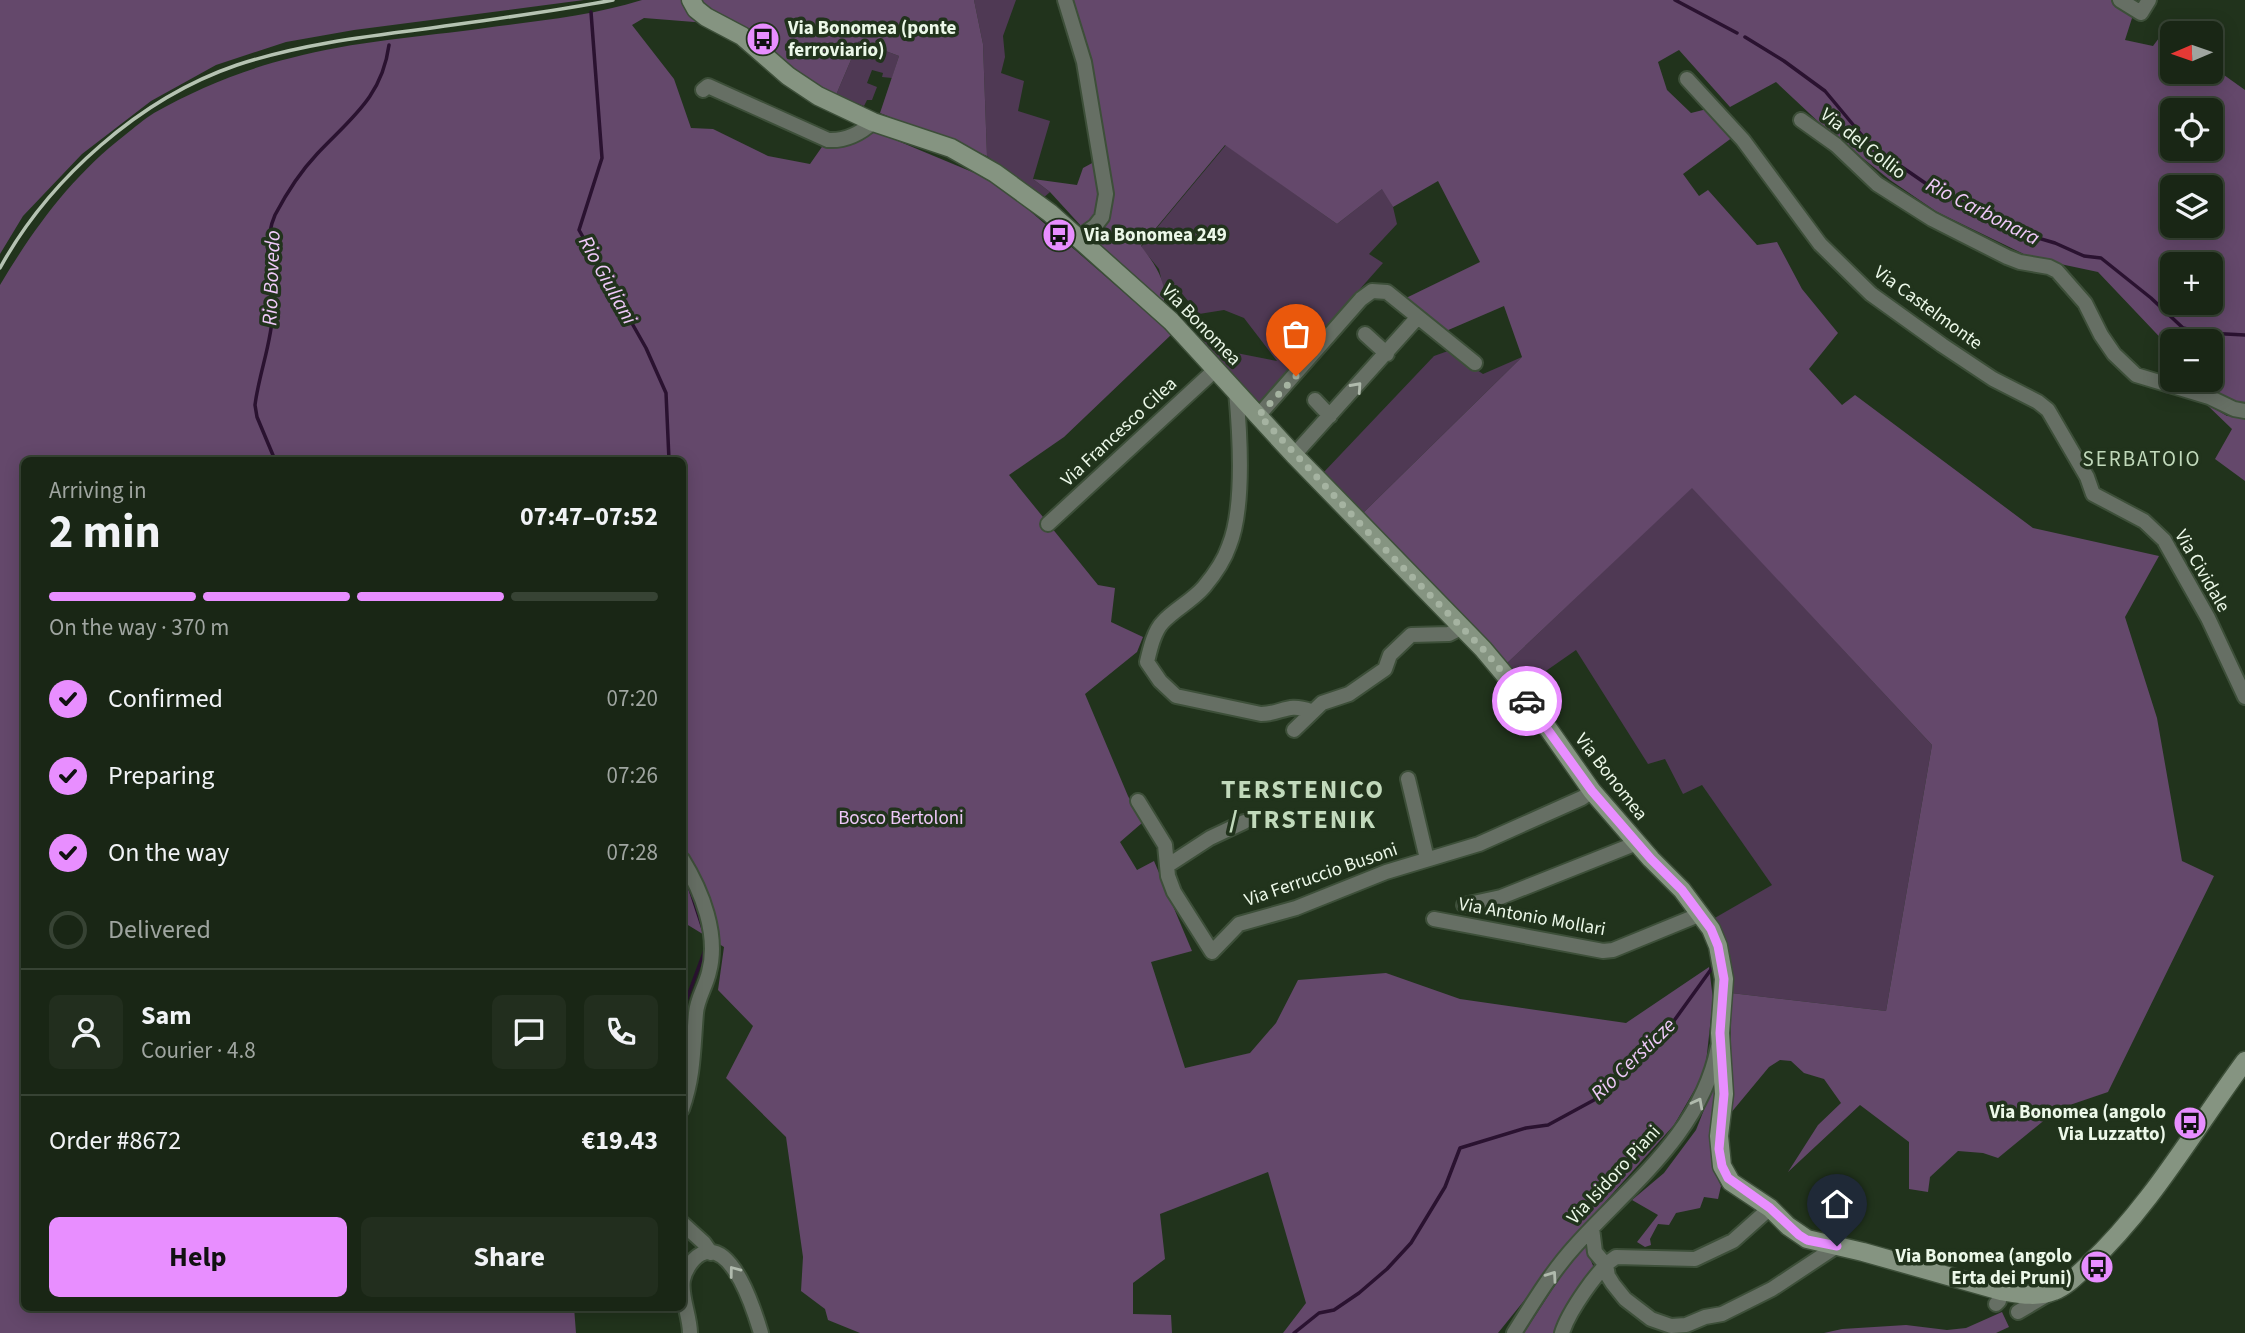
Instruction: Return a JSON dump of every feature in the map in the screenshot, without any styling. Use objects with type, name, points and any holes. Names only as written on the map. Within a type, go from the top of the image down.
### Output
[{"type":"street","name":"Via Bonomea","points":[[691,0],[696,9],[706,17],[742,36],[810,91],[873,122],[941,145],[976,161],[1037,202],[1162,312],[1294,455],[1483,649],[1540,717],[1592,791],[1682,890],[1711,929],[1724,979],[1720,1033],[1724,1094],[1719,1149],[1722,1166],[1731,1182],[1770,1208],[1807,1240],[1837,1246],[1998,1297],[2040,1295],[2055,1291]]},
{"type":"street","points":[[1065,0],[1084,62],[1105,194],[1102,216],[1095,226],[1078,239]]},
{"type":"street","points":[[2120,0],[2145,7]]},
{"type":"street","name":"Via Castelmonte","points":[[1687,79],[1743,140],[1820,244],[1871,294],[1993,379],[2048,410],[2087,477],[2093,494]]},
{"type":"street","points":[[703,90],[708,86],[828,140],[840,141],[854,136],[873,122]]},
{"type":"street","name":"Via del Collio","points":[[1801,120],[1836,145],[1877,184],[1932,219],[2007,257],[2057,271],[2085,303],[2105,341],[2136,375],[2245,411]]},
{"type":"street","points":[[1259,415],[1361,299],[1372,291],[1387,292],[1475,363]]},
{"type":"street","points":[[1294,455],[1418,318]]},
{"type":"street","points":[[1365,334],[1387,354]]},
{"type":"street","name":"Via Francesco Cilea","points":[[1048,524],[1216,369]]},
{"type":"street","points":[[1236,391],[1240,472],[1229,548],[1203,588],[1161,622],[1147,662],[1160,681],[1176,696],[1186,699],[1261,715],[1296,706],[1311,711]]},
{"type":"street","points":[[1315,400],[1330,416]]},
{"type":"street","name":"Via Cividale","points":[[2093,494],[2144,521],[2164,540],[2208,618],[2245,697]]},
{"type":"street","points":[[1294,730],[1322,703],[1362,687],[1385,669],[1390,655],[1411,635],[1449,634],[1461,628]]},
{"type":"street","name":"Via Ferruccio Busoni","points":[[1408,779],[1427,859]]},
{"type":"street","name":"Via Ferruccio Busoni","points":[[1138,801],[1165,845],[1174,892],[1212,952],[1239,924],[1296,908],[1353,884],[1479,844],[1592,791]]},
{"type":"street","points":[[1167,866],[1210,838],[1244,822]]},
{"type":"street","points":[[1464,905],[1501,897],[1637,843]]},
{"type":"street","points":[[686,867],[707,912],[711,937],[710,971],[696,1011],[692,1079],[686,1097]]},
{"type":"street","name":"Via Antonio Mollari","points":[[1434,919],[1602,951],[1613,950],[1701,914]]},
{"type":"street","name":"Via Isidoro Piani","points":[[1514,1333],[1561,1262],[1660,1158],[1689,1120],[1704,1092],[1720,1033]]},
{"type":"street","points":[[2018,1312],[2072,1279],[2100,1253],[2152,1195],[2245,1061]]},
{"type":"street","points":[[1562,1333],[1569,1313],[1606,1265],[1616,1257],[1625,1255],[1671,1260],[1695,1259],[1733,1241],[1770,1208]]},
{"type":"street","points":[[686,1227],[711,1253],[733,1267],[740,1278],[761,1333]]},
{"type":"street","points":[[1592,1228],[1595,1252],[1606,1265],[1608,1276],[1621,1294],[1651,1319],[1664,1325],[1686,1325],[1722,1314],[1772,1289],[1837,1246]]},
{"type":"street","points":[[686,1274],[692,1261],[702,1254],[711,1253]]},
{"type":"street","points":[[686,1296],[690,1333]]},
{"type":"shaded area","points":[[974,0],[1016,0],[1003,36],[1005,57],[1001,73],[1024,81],[1018,111],[1050,121],[1033,179],[1050,192],[1042,199],[987,156],[983,44]]},
{"type":"shaded area","points":[[859,41],[899,56],[892,78],[882,77],[883,73],[872,70],[867,83],[877,87],[872,100],[867,100],[864,106],[836,95]]},
{"type":"shaded area","points":[[1226,145],[1337,224],[1383,188],[1393,207],[1397,224],[1369,254],[1383,263],[1258,404],[1186,329],[1221,350],[1277,361],[1244,318],[1224,310],[1199,314],[1179,290],[1165,296],[1159,269],[1141,247]]},
{"type":"shaded area","points":[[1448,351],[1483,374],[1522,357],[1360,516],[1323,473],[1434,356]]},
{"type":"shaded area","points":[[1692,487],[1932,745],[1886,1011],[1731,993],[1713,919],[1772,885],[1702,785],[1683,794],[1665,759],[1648,764],[1576,650],[1523,687],[1504,666]]},
{"type":"green space","points":[[0,0],[584,0],[354,30],[286,42],[216,65],[151,101],[82,154],[23,216],[0,254]]},
{"type":"green space","name":"Bosco Bertoloni","points":[[642,0],[685,0],[707,23],[644,18],[632,25],[674,79],[691,128],[713,129],[768,156],[810,164],[824,144],[838,146],[874,131],[989,179],[1172,334],[1064,437],[1009,475],[1098,585],[1115,588],[1111,622],[1143,637],[1137,652],[1085,694],[1142,823],[1120,842],[1137,870],[1154,861],[1192,951],[1151,962],[1185,1068],[1250,1053],[1276,1023],[1298,980],[1386,973],[1460,999],[1626,1023],[1709,967],[1713,999],[1705,1072],[1674,1125],[1588,1221],[1498,1333],[1283,1333],[1306,1303],[1268,1172],[1160,1214],[1165,1259],[1133,1283],[1133,1314],[1171,1315],[1172,1333],[860,1333],[828,1320],[825,1309],[801,1291],[803,1257],[786,1137],[726,1078],[753,1026],[718,990],[724,947],[686,924],[686,457],[21,457],[21,1311],[574,1311],[576,1333],[0,1333],[0,285],[55,204],[88,168],[150,115],[204,88],[256,68],[315,52],[603,10]]},
{"type":"green space","points":[[700,0],[974,0],[983,44],[987,156],[880,113],[899,56],[859,41],[836,95],[796,74]]},
{"type":"green space","points":[[1073,0],[2113,0],[2133,15],[2125,40],[2153,46],[2160,37],[2160,84],[2223,84],[2223,74],[2245,90],[2245,404],[2212,392],[2223,392],[2223,329],[2160,329],[2160,337],[2098,272],[2032,258],[1937,212],[1890,180],[1825,128],[1776,82],[1730,107],[1679,50],[1658,62],[1667,90],[1691,113],[1707,109],[1733,137],[1683,174],[1699,196],[1708,190],[1757,245],[1777,242],[1802,289],[1838,333],[1809,369],[1842,405],[1855,395],[2033,528],[2159,556],[2125,617],[2157,718],[2182,861],[2214,876],[2108,1092],[2058,1109],[1998,1158],[1983,1153],[1958,1151],[1930,1177],[1928,1192],[1909,1189],[1909,1142],[1860,1105],[1788,1172],[1818,1125],[1841,1103],[1824,1079],[1804,1073],[1791,1061],[1780,1060],[1769,1067],[1730,1114],[1731,993],[1886,1011],[1932,745],[1692,488],[1504,666],[1360,516],[1522,357],[1504,306],[1446,331],[1406,298],[1480,262],[1438,181],[1393,207],[1382,189],[1337,224],[1225,145],[1141,246],[1162,281],[1163,305],[1088,240],[1111,193],[1093,69]]},
{"type":"green space","points":[[1094,162],[1099,199],[1096,215],[1082,227],[1050,192],[1033,179],[1077,185],[1083,168]]},
{"type":"green space","points":[[2205,403],[2227,416],[2245,417],[2245,481],[2215,459],[2232,429]]},
{"type":"green space","points":[[691,1009],[686,1053],[686,1015]]},
{"type":"green space","points":[[1715,1082],[1712,1135],[1716,1174],[1721,1186],[1718,1199],[1704,1197],[1700,1208],[1676,1213],[1669,1225],[1658,1224],[1650,1239],[1651,1245],[1645,1247],[1637,1242],[1658,1215],[1632,1200],[1664,1173],[1696,1130]]},
{"type":"green space","points":[[1588,1243],[1594,1268],[1566,1307],[1554,1333],[1524,1333],[1561,1276]]},
{"type":"green space","points":[[2002,1312],[2009,1327],[1996,1333],[1824,1333],[1842,1329],[1906,1325],[1947,1330],[1966,1328]]},
{"type":"waterway","name":"Rio Carbonara","points":[[1675,0],[1737,33]]},
{"type":"waterway","name":"Rio Giuliani","points":[[591,12],[602,158],[579,230],[646,348],[666,393],[669,457]]},
{"type":"waterway","name":"Rio Carbonara","points":[[1745,37],[1825,91],[1870,145],[1928,185],[1973,206],[2014,231],[2055,243],[2084,256],[2101,258],[2183,328],[2207,333],[2245,335]]},
{"type":"waterway","name":"Rio Bovedo","points":[[274,457],[257,417],[255,405],[272,322],[268,258],[272,223],[305,168],[372,93],[380,79],[389,45]]},
{"type":"waterway","name":"Rio Bovedo","points":[[688,883],[705,935]]},
{"type":"waterway","name":"Rio Bovedo","points":[[686,1001],[705,950]]},
{"type":"waterway","name":"Rio Cersticze","points":[[1294,1333],[1319,1313],[1334,1310],[1359,1293],[1387,1269],[1411,1243],[1445,1187],[1460,1148],[1526,1128],[1548,1125],[1594,1100],[1663,1036],[1712,968]]},
{"type":"railway","points":[[0,268],[20,235],[71,173],[132,120],[201,80],[237,65],[306,47],[613,0]]},
{"type":"way so far","points":[[1296,376],[1259,415],[1427,594],[1483,649],[1527,701]]},
{"type":"place","name":"Via Bonomea (ponte ferroviario)","points":[[763,39]]},
{"type":"place","name":"Via Bonomea 249","points":[[1059,235]]},
{"type":"place","name":"Via Bonomea (angolo Via Luzzatto)","points":[[2190,1123]]},
{"type":"place","name":"Via Bonomea (angolo Erta dei Pruni)","points":[[2097,1267]]},
{"type":"district","name":"SERBATOIO","points":[[2142,459]]},
{"type":"district","name":"TERSTENICO / TRSTENIK","points":[[1303,804]]},
{"type":"route","points":[[1527,701],[1592,791],[1682,890],[1711,929],[1718,946],[1724,979],[1720,1033],[1724,1094],[1719,1149],[1722,1166],[1728,1178],[1770,1208],[1807,1240],[1837,1246]]}]
